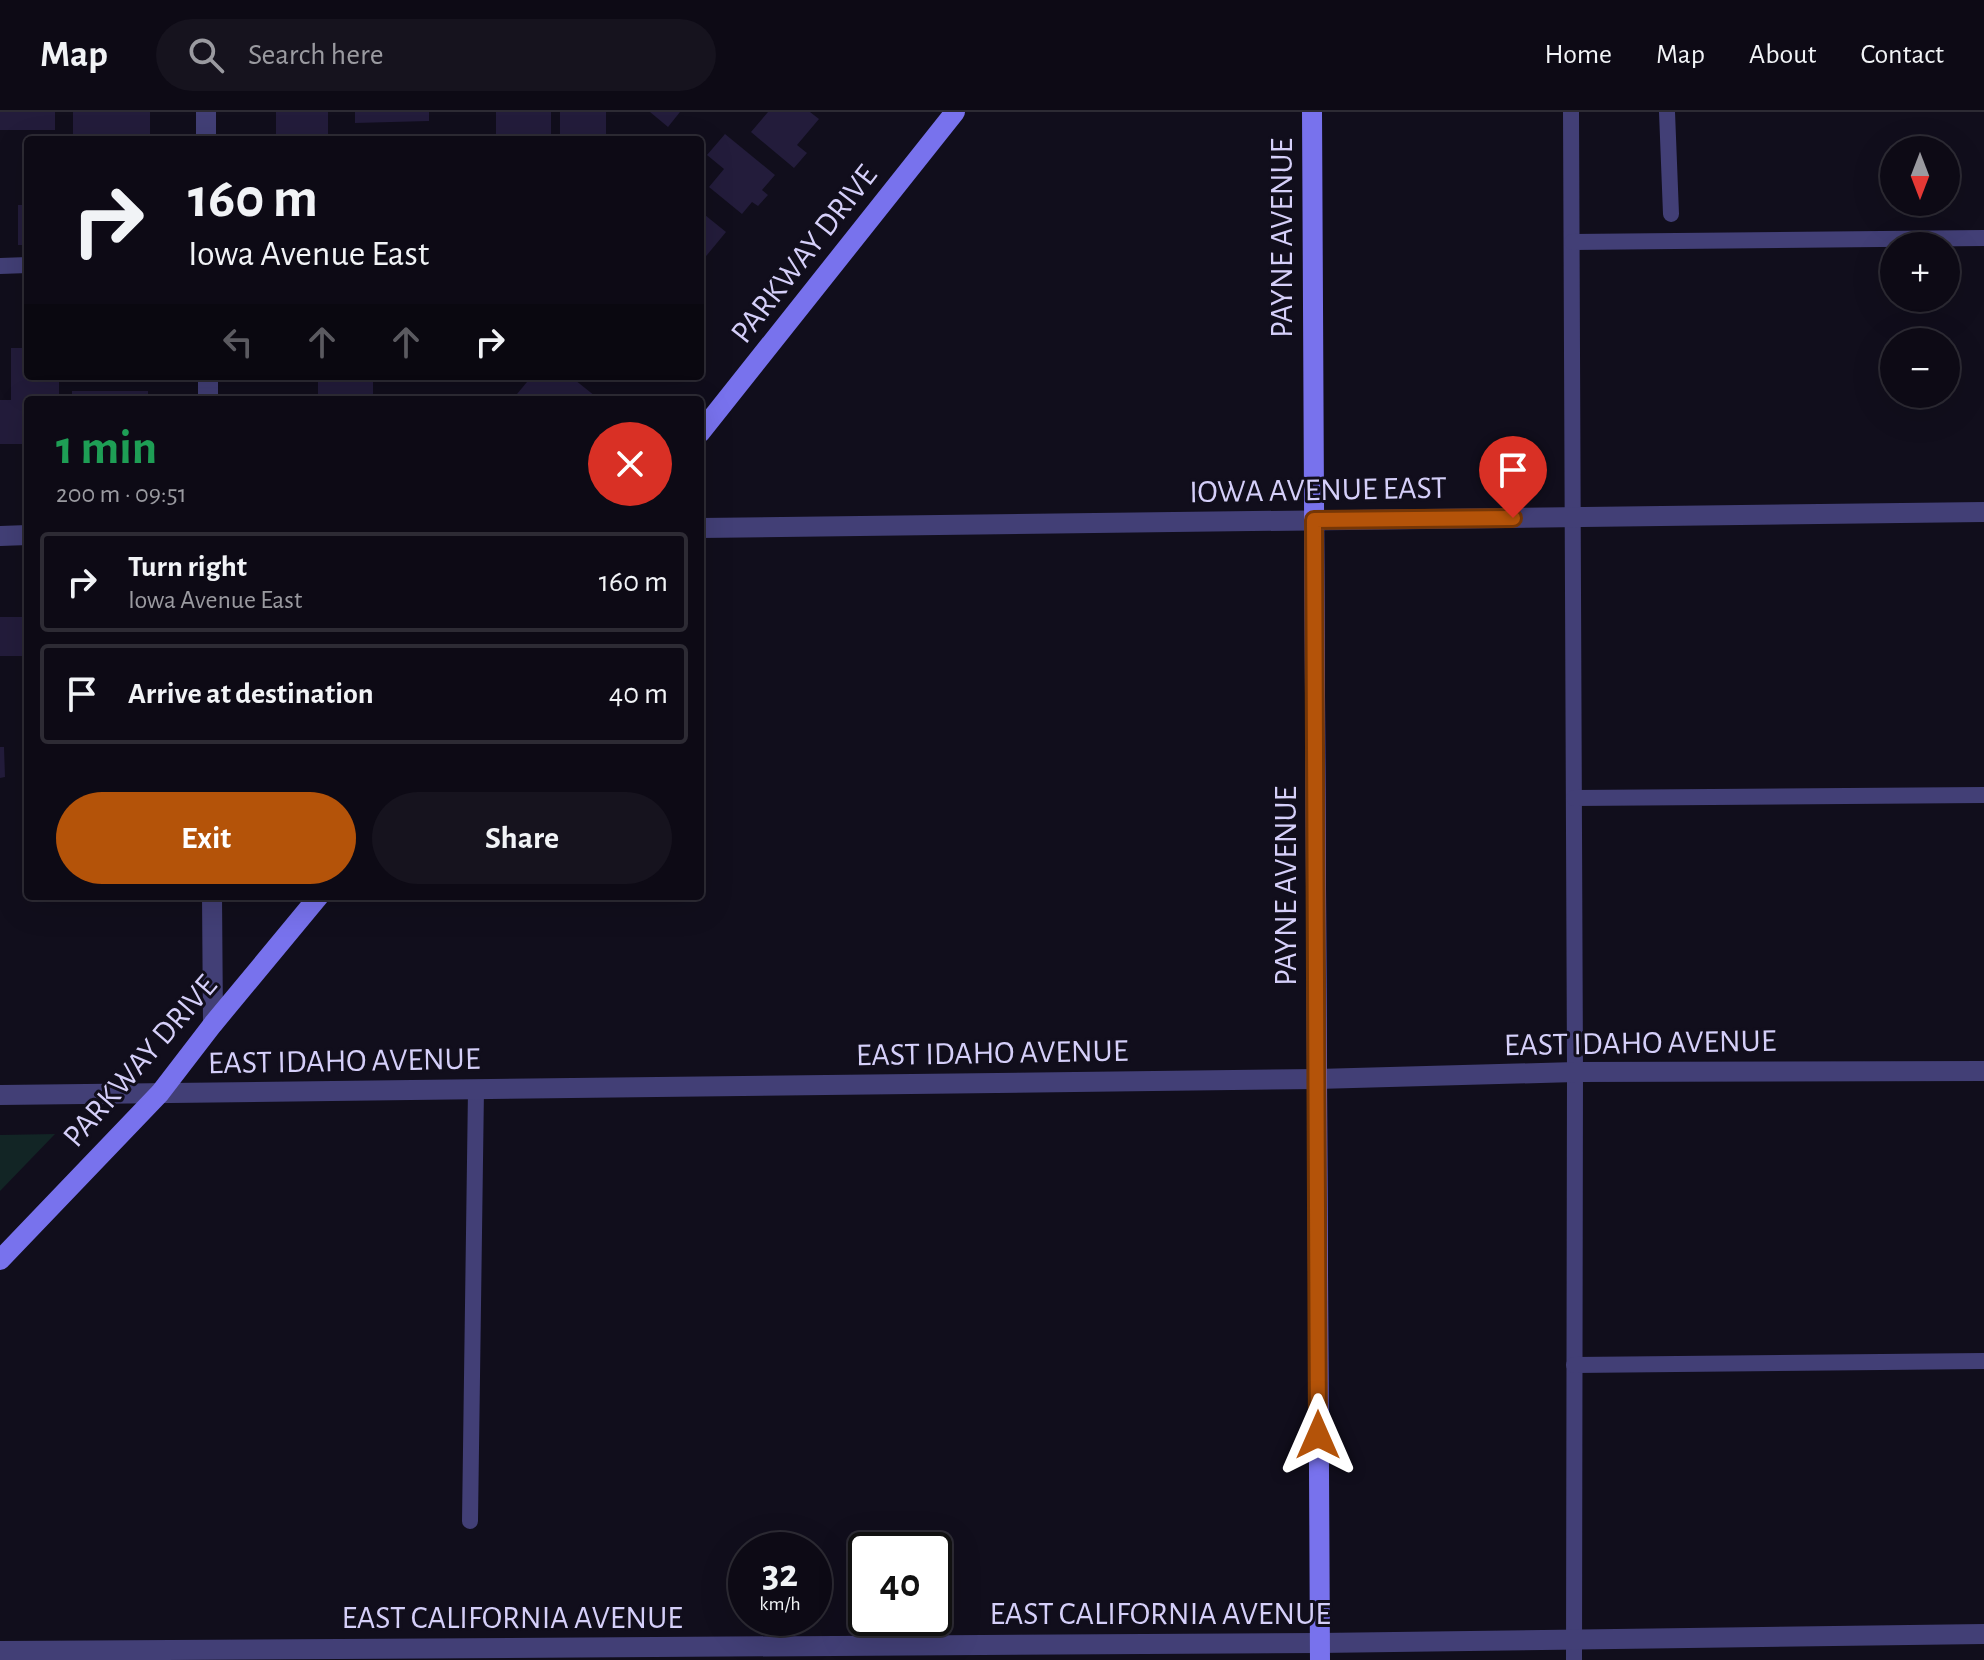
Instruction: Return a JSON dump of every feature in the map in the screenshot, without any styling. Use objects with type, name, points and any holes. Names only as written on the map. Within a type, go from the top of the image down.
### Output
[{"type":"street","points":[[206,112],[206,136]]},
{"type":"street","name":"PARKWAY DRIVE","points":[[704,428],[955,112]]},
{"type":"street","name":"PAYNE AVENUE","points":[[1312,112],[1320,1651]]},
{"type":"street","name":"IOWA AVENUE EAST","points":[[704,528],[1984,512]]},
{"type":"street","points":[[0,536],[24,535]]},
{"type":"street","points":[[212,900],[213,1024]]},
{"type":"street","name":"PARKWAY DRIVE","points":[[0,1260],[160,1093],[316,900]]},
{"type":"street","name":"EAST IDAHO AVENUE","points":[[0,1095],[1317,1079],[1575,1072],[1984,1071]]},
{"type":"street","name":"EAST CALIFORNIA AVENUE","points":[[0,1651],[1320,1651],[1574,1639],[1984,1634]]},
{"type":"lane","points":[[1571,112],[1574,1660]]},
{"type":"lane","points":[[1667,112],[1671,214]]},
{"type":"lane","points":[[1572,242],[1984,238]]},
{"type":"lane","points":[[0,266],[24,265]]},
{"type":"lane","points":[[1574,798],[1984,795]]},
{"type":"lane","points":[[470,1521],[476,1089]]},
{"type":"lane","points":[[1574,1365],[1984,1361]]},
{"type":"green space","points":[[55,1134],[0,1191],[0,1135]]},
{"type":"building","points":[[0,112],[55,112],[55,130],[0,130]]},
{"type":"building","points":[[73,112],[150,112],[150,136],[73,135]]},
{"type":"building","points":[[276,112],[328,112],[328,136],[276,136]]},
{"type":"building","points":[[355,112],[429,112],[429,121],[355,123]]},
{"type":"building","points":[[496,112],[551,112],[551,136],[496,136]]},
{"type":"building","points":[[560,112],[606,112],[606,136],[560,136]]},
{"type":"building","points":[[650,112],[680,112],[668,127]]},
{"type":"building","points":[[768,112],[810,112],[819,119],[797,145],[807,153],[794,168],[751,132]]},
{"type":"building","points":[[430,134],[456,134],[456,136]]},
{"type":"building","points":[[725,134],[775,175],[762,190],[768,195],[758,206],[752,202],[742,214],[709,187],[724,169],[707,155]]},
{"type":"building","points":[[18,205],[24,205],[24,245],[18,245]]},
{"type":"building","points":[[704,214],[726,232],[704,259]]},
{"type":"building","points":[[11,348],[24,348],[24,380],[59,380],[59,396],[24,396],[24,444],[0,444],[0,400],[11,400]]},
{"type":"building","points":[[318,380],[373,380],[373,396],[318,396]]},
{"type":"building","points":[[529,380],[575,380],[595,396],[520,396],[517,394]]},
{"type":"building","points":[[72,391],[148,391],[148,396],[72,396]]},
{"type":"building","points":[[0,617],[24,617],[24,656],[0,656]]},
{"type":"building","points":[[0,747],[4,747],[5,777],[0,778]]},
{"type":"route","points":[[1318,1435],[1314,520],[1513,518]]}]
